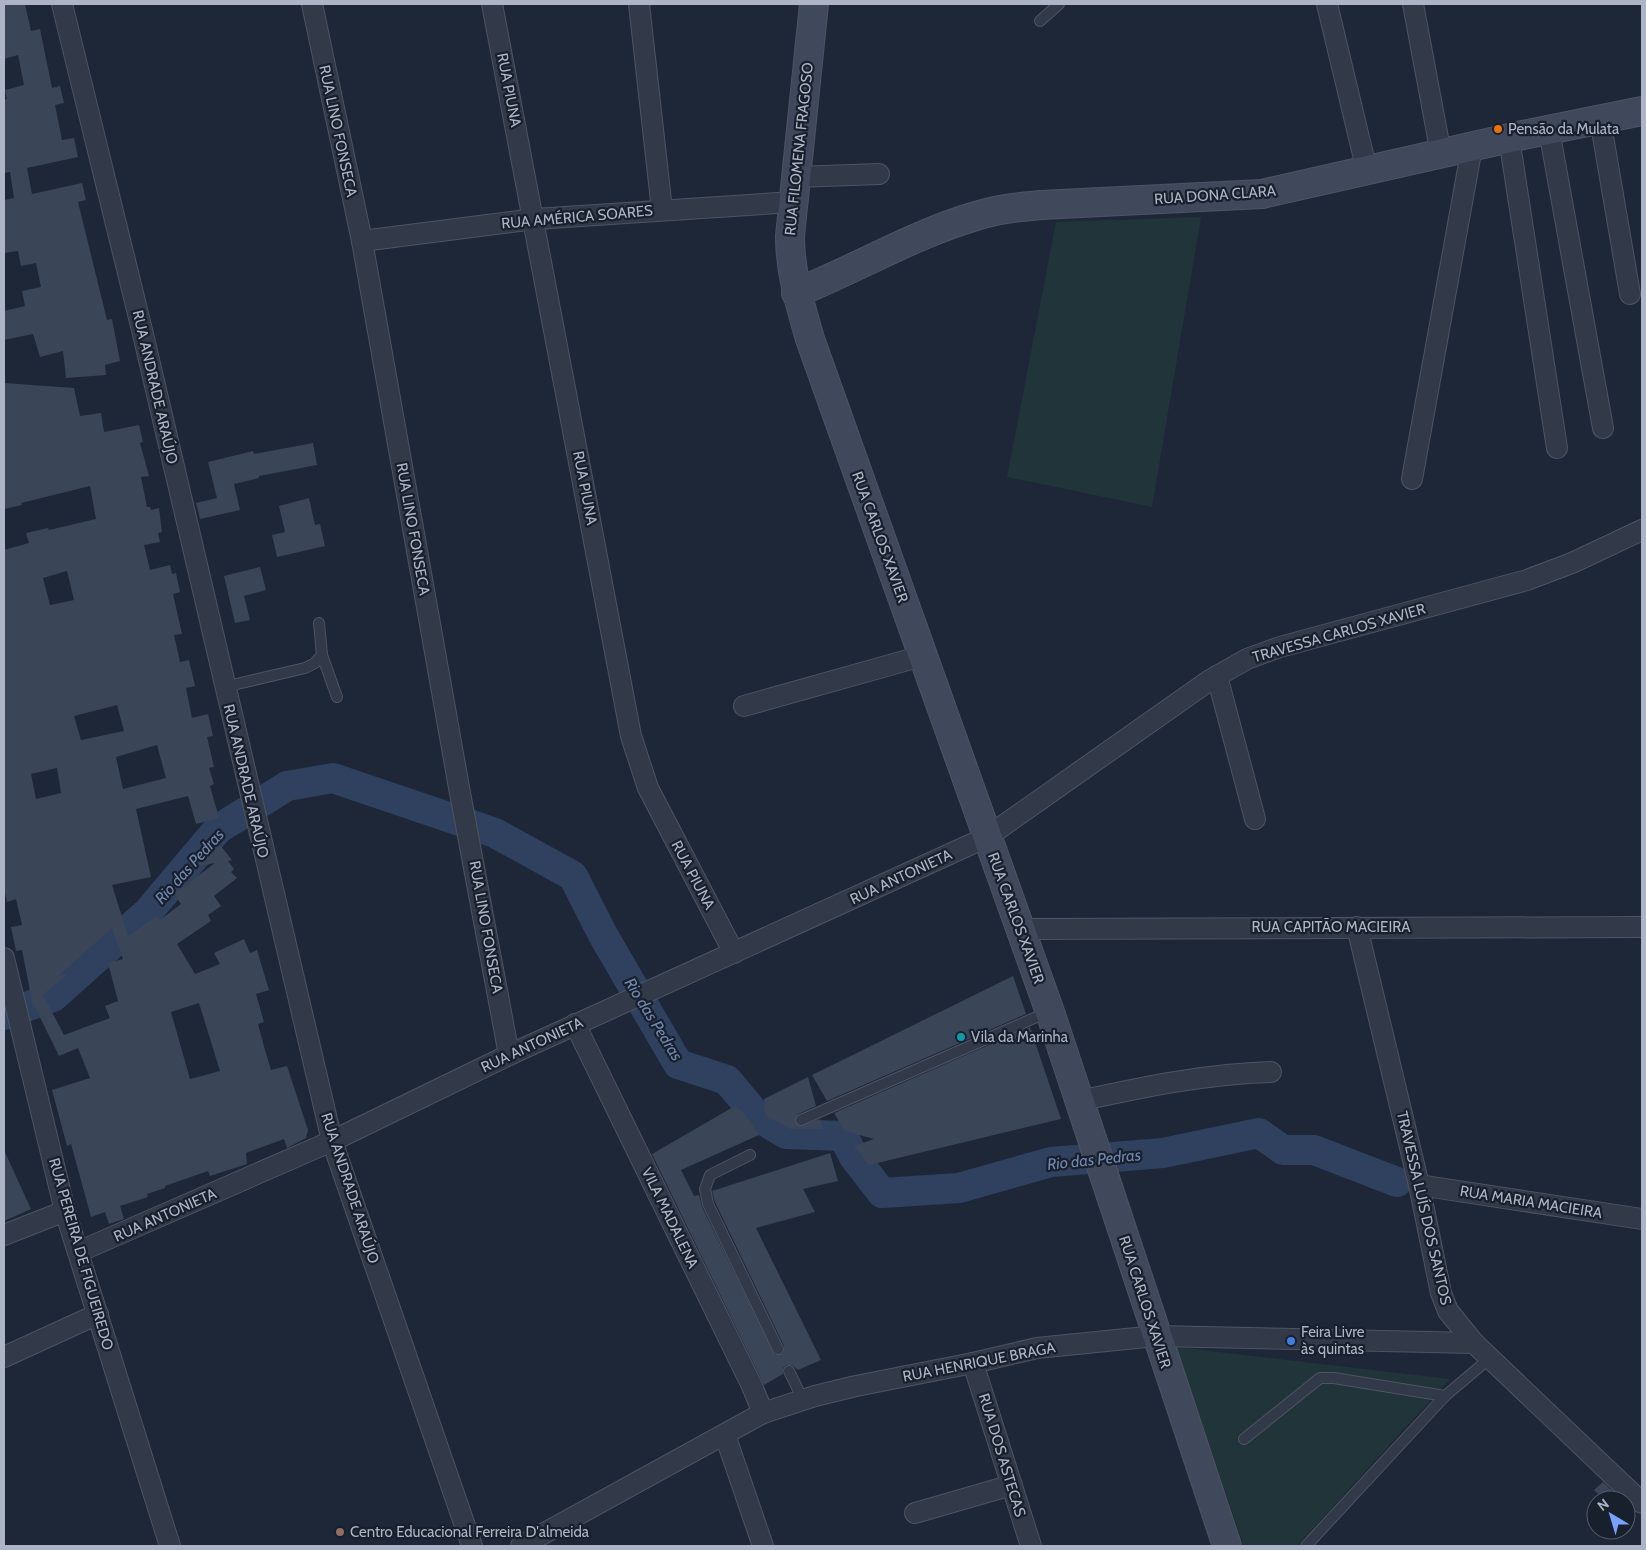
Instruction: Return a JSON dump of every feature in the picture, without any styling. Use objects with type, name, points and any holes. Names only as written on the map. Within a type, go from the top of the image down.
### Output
[{"type":"street","name":"RUA ANDRADE ARAÚJO","points":[[62,4],[140,321],[249,794],[332,1142],[472,1546]]},
{"type":"street","name":"RUA LINO FONSECA","points":[[312,4],[362,241],[460,793],[509,1055]]},
{"type":"street","name":"RUA PIUNA","points":[[492,4],[535,220],[636,755],[648,788],[734,953]]},
{"type":"street","points":[[639,4],[662,210]]},
{"type":"street","name":"RUA FILOMENA FRAGOSO","points":[[796,293],[790,262],[794,190],[814,4]]},
{"type":"street","points":[[1327,4],[1367,171]]},
{"type":"street","points":[[1413,4],[1441,154]]},
{"type":"street","name":"RUA DONA CLARA","points":[[796,293],[934,231],[976,216],[1006,208],[1255,195],[1509,138],[1642,111]]},
{"type":"street","points":[[1600,119],[1630,294]]},
{"type":"street","points":[[1549,130],[1603,428]]},
{"type":"street","points":[[1509,138],[1557,448]]},
{"type":"street","points":[[1412,479],[1472,147]]},
{"type":"street","name":"RUA AMÉRICA SOARES","points":[[362,241],[535,220],[662,210],[794,190],[879,174]]},
{"type":"street","name":"RUA CARLOS XAVIER","points":[[796,293],[810,339],[1050,1012],[1227,1546]]},
{"type":"street","name":"TRAVESSA CARLOS XAVIER","points":[[987,837],[1217,676],[1247,659],[1280,647],[1527,580],[1572,563],[1642,530]]},
{"type":"street","points":[[744,706],[922,656]]},
{"type":"street","points":[[1217,676],[1255,819]]},
{"type":"street","name":"RUA ANTONIETA","points":[[78,1252],[332,1142],[575,1024],[987,837]]},
{"type":"street","name":"RUA CAPITÃO MACIEIRA","points":[[1020,929],[1357,927],[1642,930]]},
{"type":"street","name":"TRAVESSA LUÍS DOS SANTOS","points":[[1357,927],[1419,1185],[1441,1293],[1448,1311],[1474,1343],[1642,1502]]},
{"type":"street","name":"RUA PEREIRA DE FIGUEIREDO","points":[[4,958],[9,989],[65,1211],[170,1546]]},
{"type":"street","name":"VILA MADALENA","points":[[575,1024],[752,1386],[763,1413]]},
{"type":"street","points":[[1080,1101],[1176,1080],[1230,1073],[1271,1072]]},
{"type":"street","name":"RUA MARIA MACIEIRA","points":[[1419,1185],[1642,1219]]},
{"type":"street","points":[[4,1235],[65,1211]]},
{"type":"street","points":[[4,1357],[98,1314]]},
{"type":"street","name":"RUA HENRIQUE BRAGA","points":[[521,1546],[763,1413],[856,1386],[973,1363],[1037,1348],[1156,1336],[1474,1343]]},
{"type":"street","name":"RUA DOS ASTECAS","points":[[973,1363],[1031,1546]]},
{"type":"street","points":[[726,1434],[763,1546]]},
{"type":"street","points":[[915,1513],[1012,1485]]},
{"type":"lane","points":[[1040,20],[1059,4]]},
{"type":"lane","points":[[319,623],[322,655],[336,697]]},
{"type":"lane","points":[[224,687],[305,668],[316,663],[322,655]]},
{"type":"lane","points":[[801,1120],[1050,1012]]},
{"type":"lane","points":[[750,1155],[710,1175],[705,1189],[708,1204],[778,1349]]},
{"type":"lane","points":[[1306,1546],[1445,1396],[1490,1358]]},
{"type":"lane","points":[[789,1371],[803,1400]]},
{"type":"lane","points":[[1244,1438],[1320,1378],[1327,1377],[1445,1396]]},
{"type":"green space","points":[[1201,217],[1152,507],[1007,477],[1056,222]]},
{"type":"green space","points":[[1176,1347],[1450,1379],[1297,1546],[1244,1546]]},
{"type":"building","points":[[4,4],[25,4],[31,31],[40,29],[52,88],[60,86],[64,103],[55,105],[62,140],[74,138],[78,157],[27,168],[32,194],[82,183],[86,200],[78,202],[107,320],[112,319],[120,361],[105,365],[106,375],[66,378],[63,351],[40,357],[33,334],[4,340],[4,311],[25,306],[22,291],[41,287],[36,263],[21,266],[18,251],[4,253],[4,200],[14,198],[10,172],[4,173],[4,100],[7,99],[5,90],[24,85],[18,55],[4,59]]},
{"type":"building","points":[[4,383],[74,388],[80,416],[101,413],[104,432],[139,425],[143,442],[140,443],[149,476],[141,477],[147,507],[150,507],[151,510],[159,508],[162,532],[158,533],[160,542],[144,545],[150,570],[170,565],[172,574],[176,573],[180,592],[173,594],[182,634],[174,635],[180,662],[189,660],[195,686],[186,688],[192,718],[208,714],[213,736],[207,737],[214,767],[209,768],[214,784],[210,786],[219,818],[196,824],[188,796],[136,809],[151,877],[112,885],[128,936],[157,916],[160,920],[181,904],[174,894],[215,863],[190,868],[220,845],[232,860],[228,861],[234,869],[231,872],[237,878],[214,896],[221,906],[208,915],[211,921],[177,944],[195,974],[220,964],[214,953],[244,939],[250,953],[257,950],[269,990],[256,994],[264,1022],[258,1024],[265,1050],[271,1070],[287,1066],[308,1130],[306,1138],[287,1148],[284,1139],[246,1153],[247,1164],[210,1176],[208,1171],[165,1186],[165,1188],[147,1194],[148,1197],[120,1206],[124,1219],[109,1224],[105,1212],[91,1217],[71,1144],[67,1146],[52,1090],[90,1078],[78,1048],[59,1056],[32,1001],[22,950],[16,951],[11,927],[22,925],[16,899],[7,902],[4,889],[4,550],[29,543],[26,533],[48,528],[49,530],[96,519],[90,486],[4,509]],"holes":[[[67,571],[74,600],[50,605],[43,578]],[[117,705],[124,731],[81,740],[74,716]],[[157,745],[166,778],[123,789],[116,757]],[[57,768],[61,793],[36,799],[31,774]],[[112,928],[123,959],[108,963],[118,1001],[105,1006],[110,1018],[64,1035],[43,995],[40,997],[68,974],[58,976]],[[199,1003],[220,1071],[190,1079],[171,1012]]]},
{"type":"building","points":[[313,443],[317,465],[259,476],[259,478],[234,484],[240,510],[200,519],[196,503],[217,498],[208,462],[253,451],[254,454]]},
{"type":"building","points":[[309,498],[315,525],[320,524],[325,546],[277,557],[272,535],[285,532],[279,506]]},
{"type":"building","points":[[260,567],[266,590],[244,596],[250,620],[235,623],[224,576]]},
{"type":"building","points":[[1013,976],[1026,1014],[827,1101],[812,1075]]},
{"type":"building","points":[[1030,1027],[1061,1119],[869,1165],[854,1146],[874,1139],[845,1131],[834,1113]]},
{"type":"building","points":[[808,1077],[816,1106],[798,1114],[795,1122],[801,1127],[820,1119],[823,1129],[791,1129],[765,1115],[764,1099]]},
{"type":"building","points":[[735,1106],[744,1113],[759,1135],[681,1170],[694,1196],[699,1195],[702,1207],[775,1355],[783,1353],[784,1346],[715,1202],[712,1191],[830,1153],[838,1181],[803,1189],[815,1212],[756,1228],[821,1360],[798,1370],[792,1365],[786,1365],[783,1368],[783,1374],[764,1385],[652,1154]]},
{"type":"building","points":[[4,1150],[31,1209],[4,1221]]},
{"type":"building","points":[[1603,1482],[1611,1490],[1594,1490]]},
{"type":"waterway","name":"Rio das Pedras","points":[[4,1015],[53,997],[148,912],[218,829],[287,786],[333,778],[495,833],[573,876],[603,935],[678,1064],[727,1080],[758,1117],[786,1134],[843,1136],[854,1157],[882,1193],[959,1188],[1051,1162],[1163,1153],[1259,1133],[1283,1150],[1314,1150],[1397,1182]]},
{"type":"place","name":"Pensão da Mulata","points":[[1498,129]]},
{"type":"place","name":"Vila da Marinha","points":[[961,1037]]},
{"type":"place","name":"Feira Livre às quintas","points":[[1291,1341]]},
{"type":"place","name":"Centro Educacional Ferreira D'almeida","points":[[340,1532]]}]
